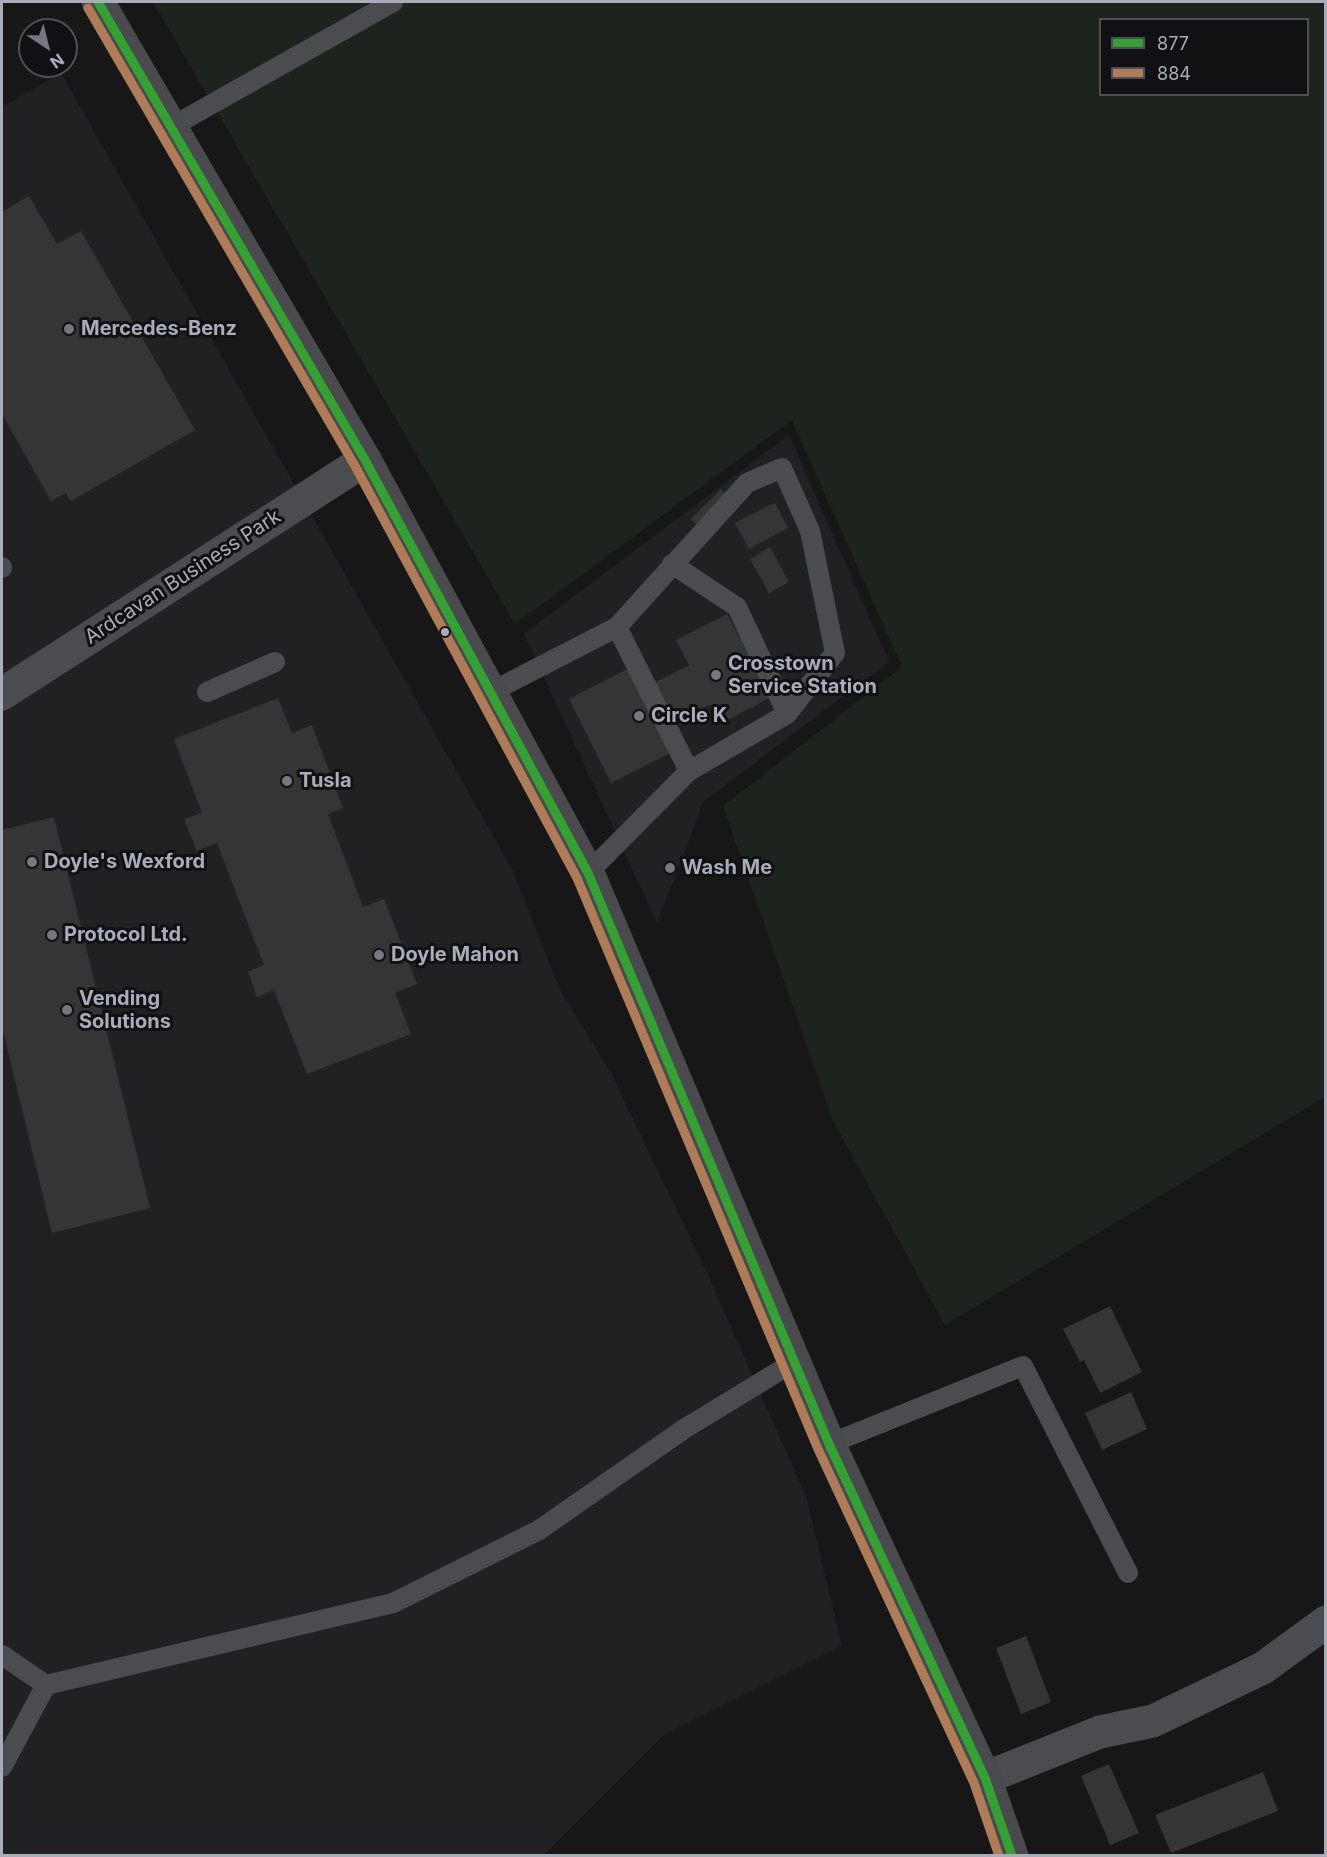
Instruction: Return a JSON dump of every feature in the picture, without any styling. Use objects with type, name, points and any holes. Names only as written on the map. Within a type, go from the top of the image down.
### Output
[{"type":"main road","points":[[98,2],[365,460],[588,873],[829,1444],[985,1778],[1012,1856]]},
{"type":"street","name":"Ardcavan Business Park","points":[[2,694],[365,460]]},
{"type":"street","points":[[985,1778],[1100,1732],[1153,1721],[1263,1668],[1326,1622]]},
{"type":"lane","points":[[171,127],[393,2]]},
{"type":"lane","points":[[491,692],[617,627],[747,483],[782,468],[810,531],[835,653],[787,714],[689,771],[588,873]]},
{"type":"lane","points":[[672,564],[737,608],[787,714]]},
{"type":"lane","points":[[617,627],[689,771]]},
{"type":"lane","points":[[207,692],[275,662]]},
{"type":"lane","points":[[2,1655],[46,1685],[393,1603],[538,1530],[684,1429],[794,1362]]},
{"type":"lane","points":[[829,1444],[1023,1366],[1128,1573]]},
{"type":"lane","points":[[2,1767],[46,1685]]},
{"type":"shaded area","points":[[153,2],[1321,2],[1326,10],[1325,1097],[945,1325],[833,1121],[723,806],[902,667],[792,420],[515,624]]},
{"type":"shaded area","points":[[52,78],[64,78],[512,869],[560,990],[611,1073],[708,1275],[806,1496],[842,1646],[664,1735],[544,1855],[2,1855],[2,107]]},
{"type":"shaded area","points":[[789,435],[889,662],[704,801],[657,923],[524,634]]},
{"type":"building","name":"Mercedes-Benz","points":[[29,196],[57,244],[81,231],[195,430],[71,501],[66,493],[51,501],[2,414],[2,212]]},
{"type":"building","points":[[721,489],[739,507],[709,537],[691,519]]},
{"type":"building","points":[[775,503],[788,528],[749,549],[735,523]]},
{"type":"building","points":[[770,547],[789,582],[769,593],[750,559]]},
{"type":"building","points":[[727,614],[771,697],[720,724],[710,705],[673,723],[684,746],[611,783],[569,699],[643,661],[654,683],[689,665],[676,640]]},
{"type":"building","points":[[278,698],[292,733],[312,725],[343,808],[328,814],[363,907],[384,899],[417,984],[395,993],[411,1034],[307,1074],[274,990],[257,997],[248,971],[264,965],[217,843],[197,851],[184,819],[202,813],[174,739]]},
{"type":"building","points":[[54,817],[150,1208],[52,1233],[2,1027],[2,830]]},
{"type":"building","points":[[1110,1306],[1142,1372],[1100,1393],[1084,1360],[1080,1362],[1063,1329]]},
{"type":"building","points":[[1131,1392],[1147,1429],[1102,1450],[1085,1413]]},
{"type":"building","points":[[1026,1636],[1051,1702],[1021,1714],[996,1648]]},
{"type":"building","points":[[1109,1764],[1139,1833],[1110,1845],[1081,1776]]},
{"type":"building","points":[[1263,1772],[1278,1811],[1171,1853],[1155,1815]]},
{"type":"transit line","name":"877","points":[[98,2],[365,460],[588,873],[829,1444],[985,1778],[1012,1856]]},
{"type":"transit line","name":"884","points":[[88,8],[355,466],[577,878],[818,1449],[974,1783],[999,1856]]},
{"type":"place","name":"Mercedes-Benz","points":[[69,329]]},
{"type":"place","name":"Crosstown Service Station","points":[[716,675]]},
{"type":"place","name":"Circle K","points":[[639,716]]},
{"type":"place","name":"Tusla","points":[[287,781]]},
{"type":"place","name":"Doyle's Wexford","points":[[32,862]]},
{"type":"place","name":"Wash Me","points":[[670,868]]},
{"type":"place","name":"Protocol Ltd.","points":[[52,935]]},
{"type":"place","name":"Doyle Mahon","points":[[379,955]]},
{"type":"place","name":"Vending Solutions","points":[[67,1010]]}]
